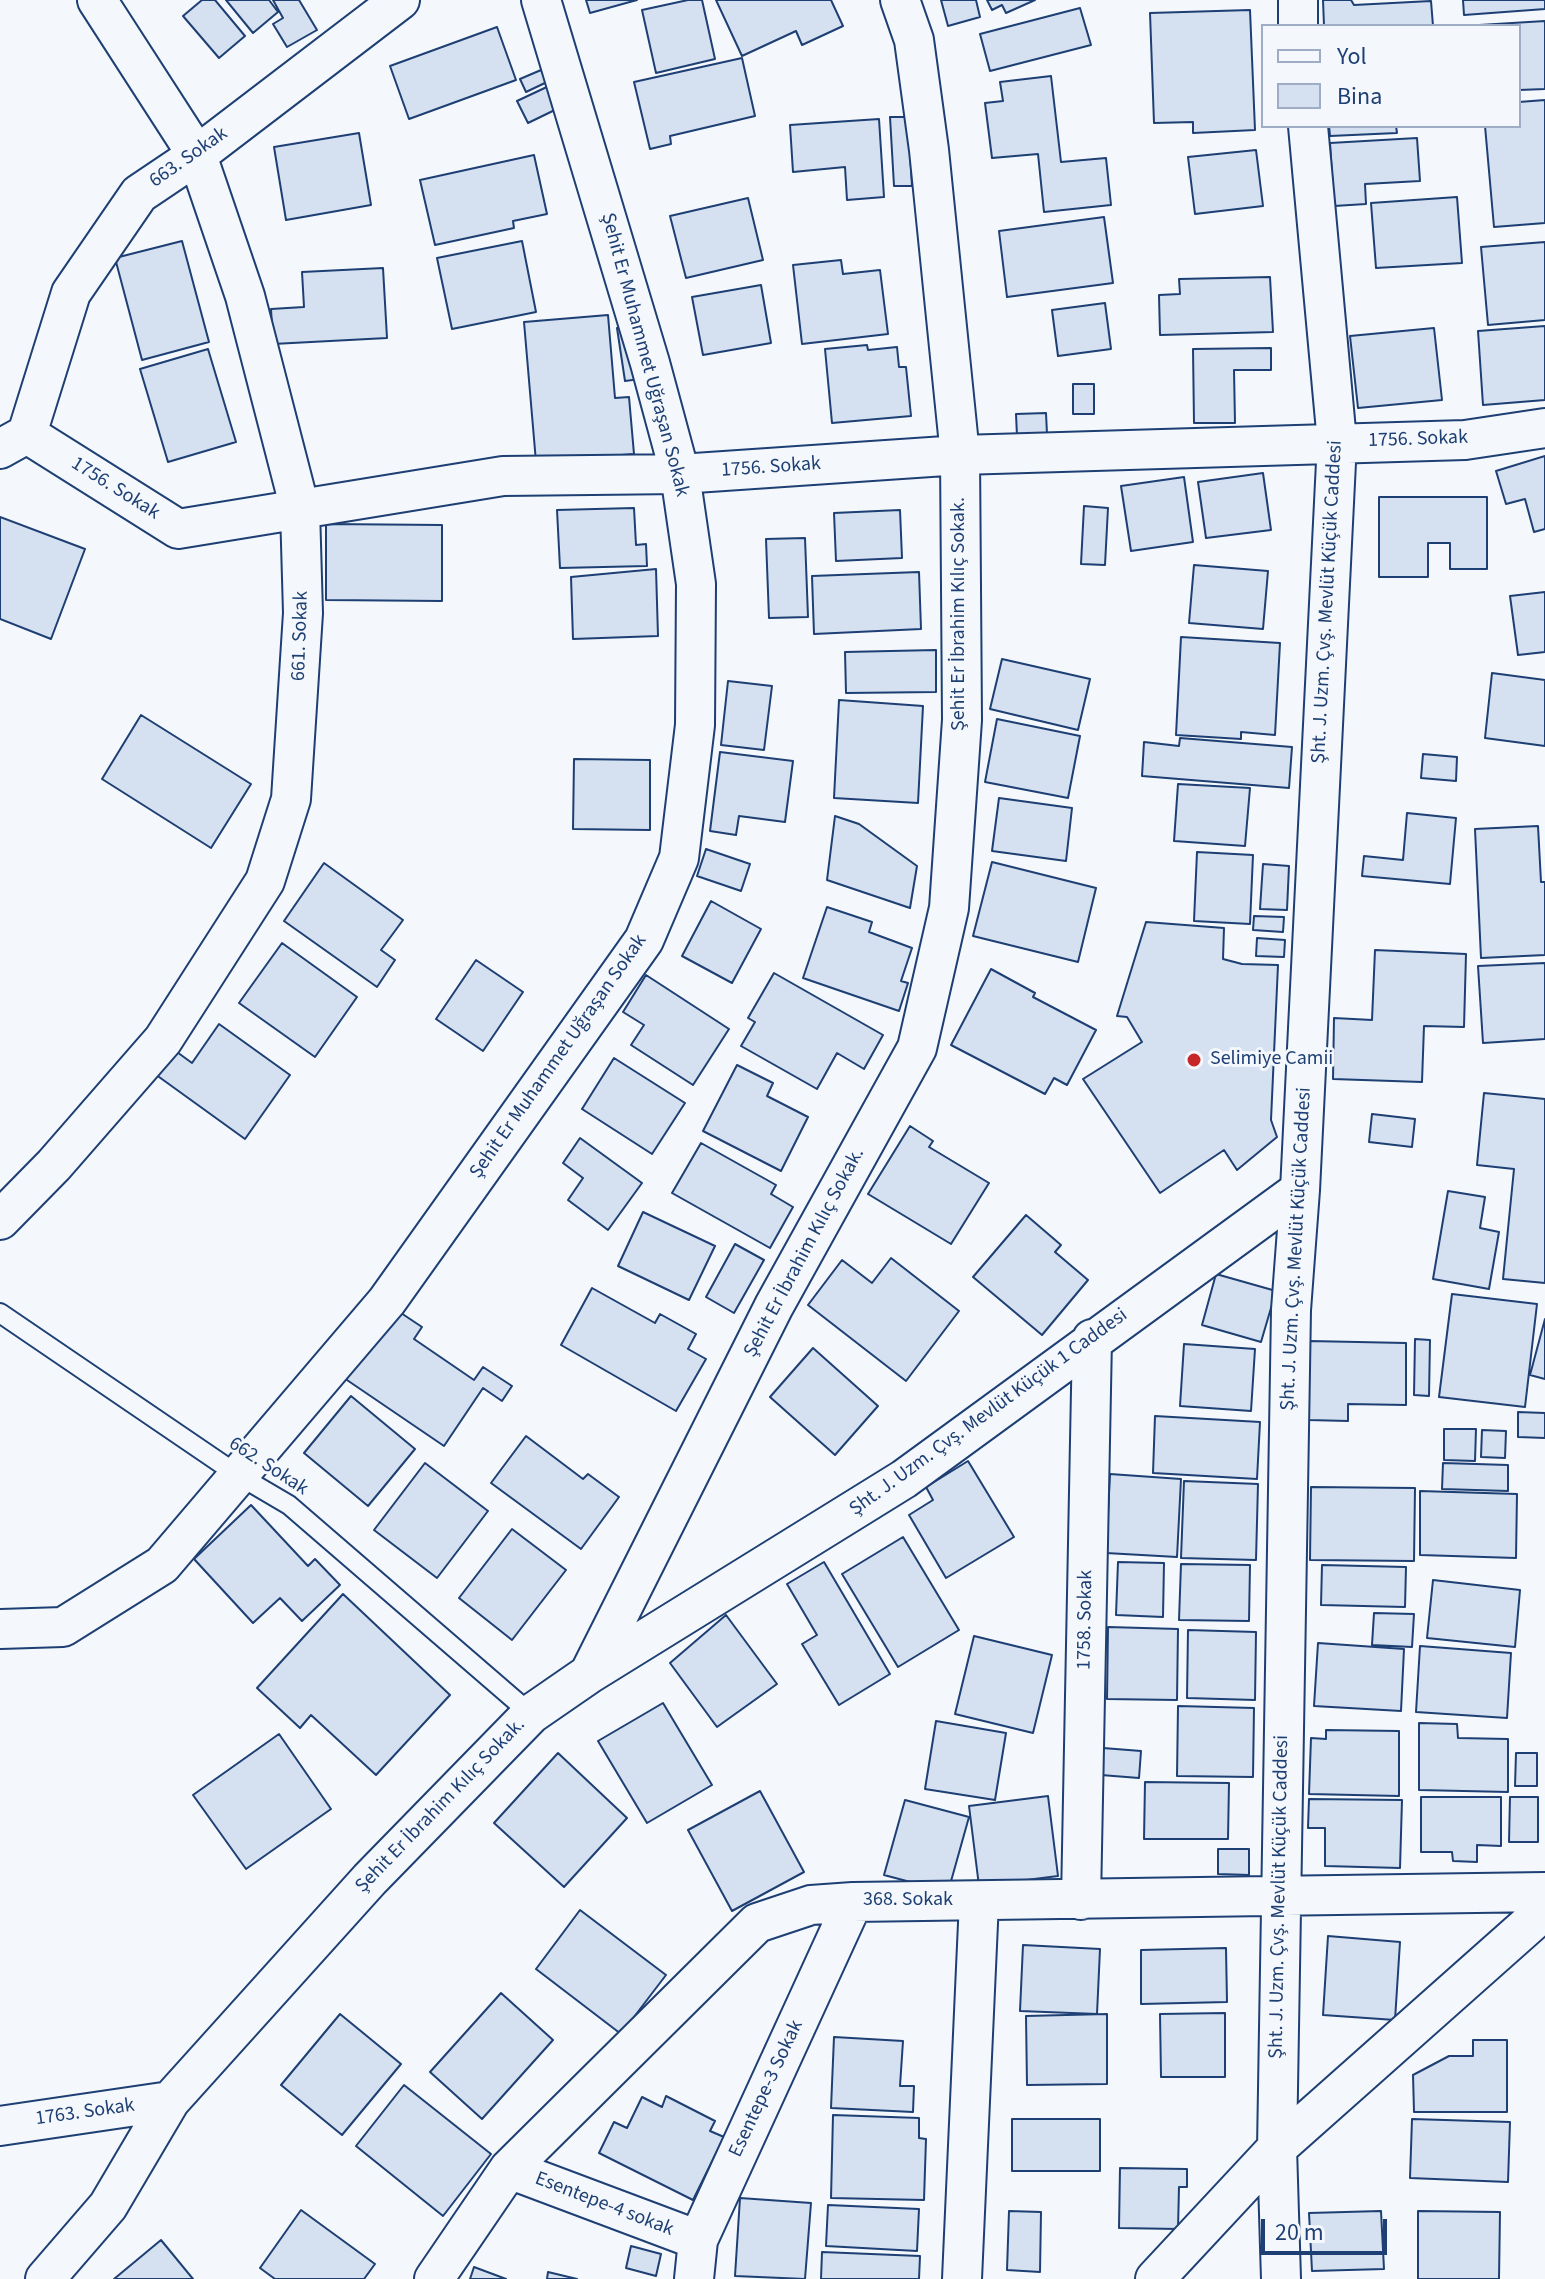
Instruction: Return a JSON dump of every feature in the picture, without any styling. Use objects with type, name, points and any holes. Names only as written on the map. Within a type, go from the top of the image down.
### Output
[{"type":"street","name":"661. Sokak","points":[[0,1220],[54,1165],[163,1040],[265,881],[291,799],[303,613],[300,509],[245,296],[197,155],[97,0]]},
{"type":"street","name":"663. Sokak","points":[[13,441],[71,293],[139,194],[197,155],[400,0]]},
{"type":"street","name":"Şehit Er Muhammet Uğraşan Sokak","points":[[0,1629],[63,1627],[162,1565],[387,1301],[644,940],[679,858],[695,725],[696,584],[680,474],[650,363],[541,0]]},
{"type":"street","name":"Şehit Er İbrahim Kılıç Sokak.","points":[[45,2279],[108,2206],[170,2101],[370,1879],[531,1714],[589,1674],[774,1306],[917,1048],[949,908],[962,720],[960,455],[929,150],[914,40],[900,0]]},
{"type":"street","points":[[1298,0],[1298,24]]},
{"type":"street","name":"Şht. J. Uzm. Çvş. Mevlüt Küçük Caddesi","points":[[1281,2279],[1277,2148],[1291,1310],[1300,1190],[1337,442],[1308,128]]},
{"type":"street","name":"1756. Sokak","points":[[13,441],[178,529],[503,476],[680,474],[960,455],[1465,440],[1545,428]]},
{"type":"street","name":"Şht. J. Uzm. Çvş. Mevlüt Küçük 1 Caddesi","points":[[589,1674],[904,1479],[1300,1190]]},
{"type":"street","name":"1758. Sokak","points":[[1081,1900],[1092,1339]]},
{"type":"street","name":"368. Sokak","points":[[434,2279],[509,2169],[757,1923],[811,1905],[853,1902],[1545,1892]]},
{"type":"street","points":[[962,2279],[979,1901]]},
{"type":"street","name":"Esentepe-3 Sokak","points":[[694,2279],[698,2240],[853,1902]]},
{"type":"street","points":[[1155,2279],[1277,2148],[1545,1910]]},
{"type":"street","name":"1763. Sokak","points":[[0,2126],[170,2101]]},
{"type":"street","name":"Esentepe-4 sokak","points":[[509,2169],[698,2240]]},
{"type":"lane","name":"662. Sokak","points":[[0,1313],[238,1475],[289,1505],[531,1714]]},
{"type":"building","points":[[202,0],[215,0],[245,36],[219,58],[183,16]]},
{"type":"building","points":[[226,0],[269,0],[278,12],[253,33]]},
{"type":"building","points":[[273,0],[299,0],[317,30],[287,47],[273,24],[283,18]]},
{"type":"building","points":[[586,0],[637,0],[590,13]]},
{"type":"building","points":[[702,0],[715,59],[656,73],[642,10]]},
{"type":"building","points":[[716,0],[831,0],[843,26],[802,45],[796,31],[742,56]]},
{"type":"building","points":[[941,0],[976,0],[980,17],[948,26]]},
{"type":"building","points":[[987,0],[1035,0],[1006,13],[1002,5],[992,10]]},
{"type":"building","points":[[1323,0],[1351,0],[1354,5],[1431,1],[1433,24],[1324,24]]},
{"type":"building","points":[[1463,0],[1545,0],[1545,9],[1464,15]]},
{"type":"building","points":[[1080,8],[1091,45],[990,71],[980,34]]},
{"type":"building","points":[[1250,10],[1255,130],[1193,133],[1193,122],[1154,123],[1150,13]]},
{"type":"building","points":[[1545,21],[1545,89],[1521,90],[1521,24],[1496,24]]},
{"type":"building","points":[[497,27],[516,80],[409,119],[390,66]]},
{"type":"building","points":[[742,58],[755,116],[670,136],[671,144],[650,149],[634,82]]},
{"type":"building","points":[[541,70],[547,82],[526,92],[520,79]]},
{"type":"building","points":[[1051,76],[1061,162],[1106,158],[1111,205],[1044,212],[1038,154],[992,158],[985,103],[1003,101],[1000,82]]},
{"type":"building","points":[[551,85],[561,107],[528,123],[517,101]]},
{"type":"building","points":[[1545,100],[1545,223],[1494,227],[1485,128],[1521,128],[1521,102]]},
{"type":"building","points":[[890,117],[908,117],[912,186],[894,186]]},
{"type":"building","points":[[879,119],[884,197],[847,200],[845,167],[793,172],[790,125]]},
{"type":"building","points":[[1329,128],[1396,128],[1397,133],[1330,136]]},
{"type":"building","points":[[359,133],[371,205],[286,220],[274,147]]},
{"type":"building","points":[[1417,138],[1420,181],[1365,184],[1366,204],[1334,206],[1330,143]]},
{"type":"building","points":[[1256,150],[1263,206],[1195,214],[1188,157]]},
{"type":"building","points":[[534,155],[547,214],[513,221],[514,228],[435,245],[420,180]]},
{"type":"building","points":[[1457,197],[1462,263],[1376,268],[1371,203]]},
{"type":"building","points":[[748,198],[763,260],[686,278],[670,216]]},
{"type":"building","points":[[1104,217],[1113,283],[1007,297],[999,231]]},
{"type":"building","points":[[182,241],[209,342],[142,360],[115,258]]},
{"type":"building","points":[[522,241],[536,312],[452,329],[437,258]]},
{"type":"building","points":[[1545,242],[1545,320],[1488,325],[1481,247]]},
{"type":"building","points":[[841,260],[843,274],[880,270],[888,334],[802,344],[793,265]]},
{"type":"building","points":[[383,268],[387,338],[273,344],[271,309],[304,307],[302,272]]},
{"type":"building","points":[[1270,277],[1273,332],[1160,335],[1159,295],[1180,294],[1179,279]]},
{"type":"building","points":[[761,285],[771,343],[703,355],[692,297]]},
{"type":"building","points":[[1105,303],[1111,349],[1058,356],[1052,310]]},
{"type":"building","points":[[608,315],[615,398],[629,397],[634,454],[536,462],[524,322]]},
{"type":"building","points":[[632,326],[640,379],[625,381],[617,328]]},
{"type":"building","points":[[1545,326],[1545,400],[1483,405],[1478,331]]},
{"type":"building","points":[[1434,328],[1442,400],[1358,408],[1350,336]]},
{"type":"building","points":[[867,345],[868,350],[897,347],[899,367],[906,367],[911,416],[832,423],[825,349]]},
{"type":"building","points":[[1271,348],[1271,370],[1234,370],[1235,423],[1194,423],[1193,349]]},
{"type":"building","points":[[208,349],[236,442],[168,462],[140,369]]},
{"type":"building","points":[[1073,384],[1094,384],[1094,414],[1073,414]]},
{"type":"building","points":[[1046,413],[1047,434],[1017,436],[1016,414]]},
{"type":"building","points":[[1545,456],[1545,529],[1534,532],[1525,499],[1506,504],[1496,471]]},
{"type":"building","points":[[1263,473],[1271,530],[1206,538],[1198,482]]},
{"type":"building","points":[[1184,477],[1193,542],[1131,551],[1121,486]]},
{"type":"building","points":[[1379,497],[1487,497],[1487,569],[1450,569],[1450,543],[1428,543],[1428,577],[1379,577]]},
{"type":"building","points":[[1084,506],[1108,508],[1105,565],[1081,564]]},
{"type":"building","points":[[634,508],[636,545],[646,544],[647,566],[560,568],[557,510]]},
{"type":"building","points":[[900,510],[902,558],[836,561],[834,513]]},
{"type":"building","points":[[0,517],[85,549],[51,639],[0,619]]},
{"type":"building","points":[[326,524],[442,525],[442,601],[326,600]]},
{"type":"building","points":[[805,538],[808,617],[769,618],[766,539]]},
{"type":"building","points":[[1194,565],[1268,571],[1263,629],[1189,623]]},
{"type":"building","points":[[656,569],[658,636],[573,639],[571,577]]},
{"type":"building","points":[[919,572],[921,629],[814,634],[812,576]]},
{"type":"building","points":[[1545,592],[1545,652],[1518,655],[1510,596]]},
{"type":"building","points":[[1181,637],[1280,643],[1275,735],[1241,732],[1241,739],[1176,735]]},
{"type":"building","points":[[936,650],[936,692],[846,693],[845,652]]},
{"type":"building","points":[[1002,659],[1090,679],[1078,730],[990,709]]},
{"type":"building","points":[[1492,673],[1545,680],[1545,746],[1485,738]]},
{"type":"building","points":[[728,681],[772,686],[764,750],[721,745]]},
{"type":"building","points":[[839,700],[923,706],[918,803],[834,798]]},
{"type":"building","points":[[141,715],[251,784],[211,848],[102,779]]},
{"type":"building","points":[[997,719],[1080,736],[1068,798],[985,782]]},
{"type":"building","points":[[1180,738],[1292,747],[1289,788],[1142,776],[1144,742],[1179,746]]},
{"type":"building","points":[[720,752],[793,761],[785,822],[739,816],[736,835],[710,831]]},
{"type":"building","points":[[1423,754],[1457,757],[1456,781],[1421,778]]},
{"type":"building","points":[[574,759],[650,760],[650,830],[573,829]]},
{"type":"building","points":[[1178,784],[1250,788],[1245,846],[1174,841]]},
{"type":"building","points":[[999,798],[1072,808],[1066,861],[992,851]]},
{"type":"building","points":[[1407,813],[1456,818],[1450,884],[1362,876],[1364,856],[1403,860]]},
{"type":"building","points":[[835,816],[859,824],[917,866],[910,908],[827,880]]},
{"type":"building","points":[[1538,826],[1541,882],[1545,882],[1545,955],[1481,958],[1475,829]]},
{"type":"building","points":[[706,849],[750,864],[741,891],[697,876]]},
{"type":"building","points":[[1197,852],[1253,855],[1250,924],[1194,921]]},
{"type":"building","points":[[992,862],[1096,888],[1078,962],[973,936]]},
{"type":"building","points":[[324,863],[403,920],[381,950],[395,960],[377,987],[284,921]]},
{"type":"building","points":[[1263,864],[1289,866],[1287,910],[1260,909]]},
{"type":"building","points":[[711,901],[761,929],[732,983],[682,956]]},
{"type":"building","points":[[827,907],[872,922],[869,932],[912,948],[901,981],[908,983],[899,1011],[803,978]]},
{"type":"building","points":[[1254,916],[1284,917],[1283,932],[1253,930]]},
{"type":"building","name":"Selimiye Camii","points":[[1146,922],[1224,928],[1223,959],[1242,964],[1278,965],[1271,1120],[1277,1137],[1237,1170],[1224,1150],[1160,1193],[1083,1079],[1142,1042],[1127,1017],[1117,1016]]},
{"type":"building","points":[[1257,938],[1285,940],[1284,957],[1256,956]]},
{"type":"building","points":[[282,943],[357,997],[315,1057],[239,1003]]},
{"type":"building","points":[[1375,950],[1466,954],[1464,1027],[1424,1026],[1422,1082],[1333,1079],[1334,1018],[1372,1020]]},
{"type":"building","points":[[476,960],[523,992],[483,1051],[436,1019]]},
{"type":"building","points":[[1545,963],[1545,1039],[1483,1043],[1478,966]]},
{"type":"building","points":[[991,969],[1035,993],[1033,997],[1096,1030],[1067,1085],[1054,1078],[1045,1094],[951,1045]]},
{"type":"building","points":[[774,973],[883,1035],[864,1069],[837,1053],[817,1089],[741,1046],[755,1022],[748,1018]]},
{"type":"building","points":[[646,975],[729,1029],[693,1085],[631,1045],[644,1025],[623,1012]]},
{"type":"building","points":[[219,1024],[290,1075],[245,1139],[148,1069],[166,1044],[192,1063]]},
{"type":"building","points":[[614,1058],[685,1103],[652,1154],[582,1109]]},
{"type":"building","points":[[737,1065],[773,1083],[767,1096],[808,1117],[781,1171],[703,1131]]},
{"type":"building","points":[[1484,1093],[1545,1099],[1545,1283],[1503,1279],[1514,1169],[1477,1165]]},
{"type":"building","points":[[1372,1114],[1415,1119],[1412,1147],[1369,1142]]},
{"type":"building","points":[[910,1126],[933,1141],[929,1147],[989,1183],[951,1244],[868,1194]]},
{"type":"building","points":[[580,1138],[642,1183],[608,1230],[568,1200],[583,1178],[563,1163]]},
{"type":"building","points":[[701,1143],[776,1185],[771,1194],[793,1207],[770,1248],[672,1193]]},
{"type":"building","points":[[1448,1191],[1485,1197],[1480,1228],[1499,1232],[1489,1289],[1433,1279]]},
{"type":"building","points":[[643,1212],[715,1246],[689,1300],[618,1266]]},
{"type":"building","points":[[1026,1215],[1061,1245],[1055,1252],[1088,1280],[1042,1335],[973,1277]]},
{"type":"building","points":[[735,1244],[764,1260],[734,1313],[706,1297]]},
{"type":"building","points":[[891,1258],[959,1311],[906,1381],[808,1305],[842,1260],[872,1283]]},
{"type":"building","points":[[1216,1274],[1276,1291],[1261,1342],[1202,1325]]},
{"type":"building","points":[[592,1288],[655,1323],[660,1314],[696,1334],[688,1349],[706,1359],[676,1411],[561,1345]]},
{"type":"building","points":[[1452,1294],[1537,1304],[1525,1407],[1439,1397]]},
{"type":"building","points":[[392,1307],[422,1327],[414,1339],[474,1380],[483,1367],[512,1386],[502,1401],[483,1388],[444,1446],[344,1378]]},
{"type":"building","points":[[1545,1319],[1545,1379],[1530,1375]]},
{"type":"building","points":[[1415,1339],[1430,1340],[1429,1396],[1414,1395]]},
{"type":"building","points":[[1309,1341],[1406,1343],[1406,1405],[1348,1404],[1348,1421],[1308,1420]]},
{"type":"building","points":[[1184,1344],[1255,1349],[1251,1411],[1180,1406]]},
{"type":"building","points":[[813,1348],[878,1406],[835,1455],[770,1397]]},
{"type":"building","points":[[351,1396],[415,1449],[368,1506],[304,1453]]},
{"type":"building","points":[[1518,1412],[1545,1413],[1545,1438],[1518,1437]]},
{"type":"building","points":[[1155,1416],[1260,1422],[1257,1479],[1153,1473]]},
{"type":"building","points":[[1444,1429],[1476,1429],[1475,1461],[1444,1460]]},
{"type":"building","points":[[1482,1430],[1506,1431],[1505,1458],[1481,1457]]},
{"type":"building","points":[[526,1436],[583,1479],[588,1474],[619,1497],[581,1549],[491,1483]]},
{"type":"building","points":[[968,1461],[1014,1537],[946,1578],[909,1515],[933,1500],[926,1487]]},
{"type":"building","points":[[425,1463],[488,1511],[437,1578],[374,1530]]},
{"type":"building","points":[[1443,1463],[1508,1465],[1508,1491],[1442,1489]]},
{"type":"building","points":[[1110,1474],[1181,1479],[1177,1557],[1106,1553]]},
{"type":"building","points":[[1184,1481],[1258,1484],[1256,1560],[1181,1558]]},
{"type":"building","points":[[1311,1487],[1415,1488],[1414,1561],[1310,1560]]},
{"type":"building","points":[[1420,1491],[1517,1494],[1516,1558],[1420,1555]]},
{"type":"building","points":[[251,1505],[308,1566],[315,1559],[340,1585],[302,1621],[280,1598],[253,1623],[194,1559]]},
{"type":"building","points":[[512,1529],[566,1570],[512,1640],[459,1598]]},
{"type":"building","points":[[903,1537],[959,1630],[898,1667],[842,1574]]},
{"type":"building","points":[[824,1562],[890,1674],[839,1705],[802,1644],[817,1635],[787,1584]]},
{"type":"building","points":[[1118,1562],[1164,1563],[1163,1617],[1116,1615]]},
{"type":"building","points":[[1181,1564],[1250,1565],[1249,1621],[1179,1620]]},
{"type":"building","points":[[1322,1565],[1406,1567],[1405,1607],[1321,1605]]},
{"type":"building","points":[[1433,1580],[1520,1590],[1515,1647],[1427,1638]]},
{"type":"building","points":[[343,1594],[450,1695],[376,1775],[311,1715],[300,1728],[257,1688]]},
{"type":"building","points":[[1374,1613],[1414,1614],[1412,1647],[1372,1645]]},
{"type":"building","points":[[726,1615],[777,1684],[717,1727],[670,1663]]},
{"type":"building","points":[[1108,1627],[1178,1629],[1177,1700],[1107,1699]]},
{"type":"building","points":[[1188,1630],[1256,1632],[1255,1700],[1187,1698]]},
{"type":"building","points":[[974,1636],[1052,1655],[1033,1733],[955,1714]]},
{"type":"building","points":[[1318,1643],[1404,1649],[1401,1711],[1314,1706]]},
{"type":"building","points":[[1420,1646],[1511,1653],[1507,1718],[1416,1712]]},
{"type":"building","points":[[663,1703],[712,1785],[647,1823],[598,1741]]},
{"type":"building","points":[[1178,1706],[1254,1708],[1253,1777],[1177,1776]]},
{"type":"building","points":[[936,1721],[1006,1733],[995,1800],[925,1789]]},
{"type":"building","points":[[1419,1723],[1457,1724],[1458,1738],[1508,1739],[1508,1792],[1419,1790]]},
{"type":"building","points":[[1326,1730],[1399,1731],[1399,1796],[1309,1794],[1311,1738],[1326,1739]]},
{"type":"building","points":[[279,1734],[331,1809],[246,1869],[193,1795]]},
{"type":"building","points":[[1103,1748],[1141,1751],[1139,1778],[1101,1775]]},
{"type":"building","points":[[558,1753],[627,1818],[564,1887],[494,1823]]},
{"type":"building","points":[[1516,1753],[1537,1753],[1537,1786],[1515,1786]]},
{"type":"building","points":[[1145,1782],[1229,1783],[1228,1839],[1144,1839]]},
{"type":"building","points":[[760,1791],[804,1872],[732,1911],[688,1830]]},
{"type":"building","points":[[1048,1796],[1058,1876],[979,1886],[969,1806]]},
{"type":"building","points":[[1421,1797],[1501,1797],[1501,1846],[1477,1845],[1477,1862],[1453,1861],[1452,1852],[1421,1852]]},
{"type":"building","points":[[1510,1797],[1538,1797],[1538,1842],[1509,1842]]},
{"type":"building","points":[[1309,1799],[1402,1800],[1400,1868],[1325,1866],[1325,1828],[1308,1828]]},
{"type":"building","points":[[905,1800],[969,1817],[948,1892],[884,1875]]},
{"type":"building","points":[[1218,1849],[1249,1849],[1249,1875],[1218,1874]]},
{"type":"building","points":[[580,1910],[666,1975],[621,2034],[536,1969]]},
{"type":"building","points":[[1328,1936],[1400,1942],[1395,2020],[1323,2015]]},
{"type":"building","points":[[1023,1945],[1100,1949],[1097,2014],[1020,2011]]},
{"type":"building","points":[[1226,1948],[1227,2002],[1141,2004],[1141,1950]]},
{"type":"building","points":[[501,1993],[553,2040],[482,2119],[430,2072]]},
{"type":"building","points":[[1225,2013],[1225,2077],[1161,2077],[1160,2014]]},
{"type":"building","points":[[340,2014],[401,2064],[342,2135],[281,2085]]},
{"type":"building","points":[[1107,2014],[1107,2084],[1027,2085],[1026,2016]]},
{"type":"building","points":[[834,2037],[903,2041],[900,2086],[914,2086],[913,2112],[831,2108]]},
{"type":"building","points":[[1473,2040],[1507,2040],[1507,2112],[1414,2112],[1413,2075],[1449,2056],[1473,2056]]},
{"type":"building","points":[[404,2085],[491,2154],[443,2216],[356,2146]]},
{"type":"building","points":[[666,2096],[715,2121],[710,2131],[724,2137],[693,2200],[599,2153],[614,2122],[627,2128],[642,2097],[662,2107]]},
{"type":"building","points":[[833,2115],[919,2118],[919,2138],[926,2139],[924,2200],[831,2198]]},
{"type":"building","points":[[1012,2119],[1100,2119],[1100,2171],[1012,2171]]},
{"type":"building","points":[[1412,2119],[1510,2122],[1508,2182],[1410,2178]]},
{"type":"building","points":[[1120,2168],[1187,2169],[1187,2187],[1179,2187],[1178,2229],[1119,2228]]},
{"type":"building","points":[[740,2198],[811,2203],[805,2279],[735,2276]]},
{"type":"building","points":[[828,2205],[919,2209],[917,2251],[826,2246]]},
{"type":"building","points":[[301,2210],[375,2264],[364,2279],[275,2279],[260,2268]]},
{"type":"building","points":[[1009,2211],[1041,2212],[1040,2272],[1007,2270]]},
{"type":"building","points":[[1381,2211],[1384,2269],[1312,2271],[1309,2213]]},
{"type":"building","points":[[1418,2211],[1500,2212],[1499,2279],[1418,2279]]},
{"type":"building","points":[[161,2240],[193,2279],[114,2279]]},
{"type":"building","points":[[631,2246],[661,2254],[656,2276],[626,2268]]},
{"type":"building","points":[[822,2252],[920,2256],[919,2279],[821,2279]]},
{"type":"building","points":[[474,2267],[506,2279],[470,2279]]},
{"type":"building","points":[[548,2272],[577,2279],[547,2279]]},
{"type":"place","name":"Selimiye Camii","points":[[1194,1060]]}]
